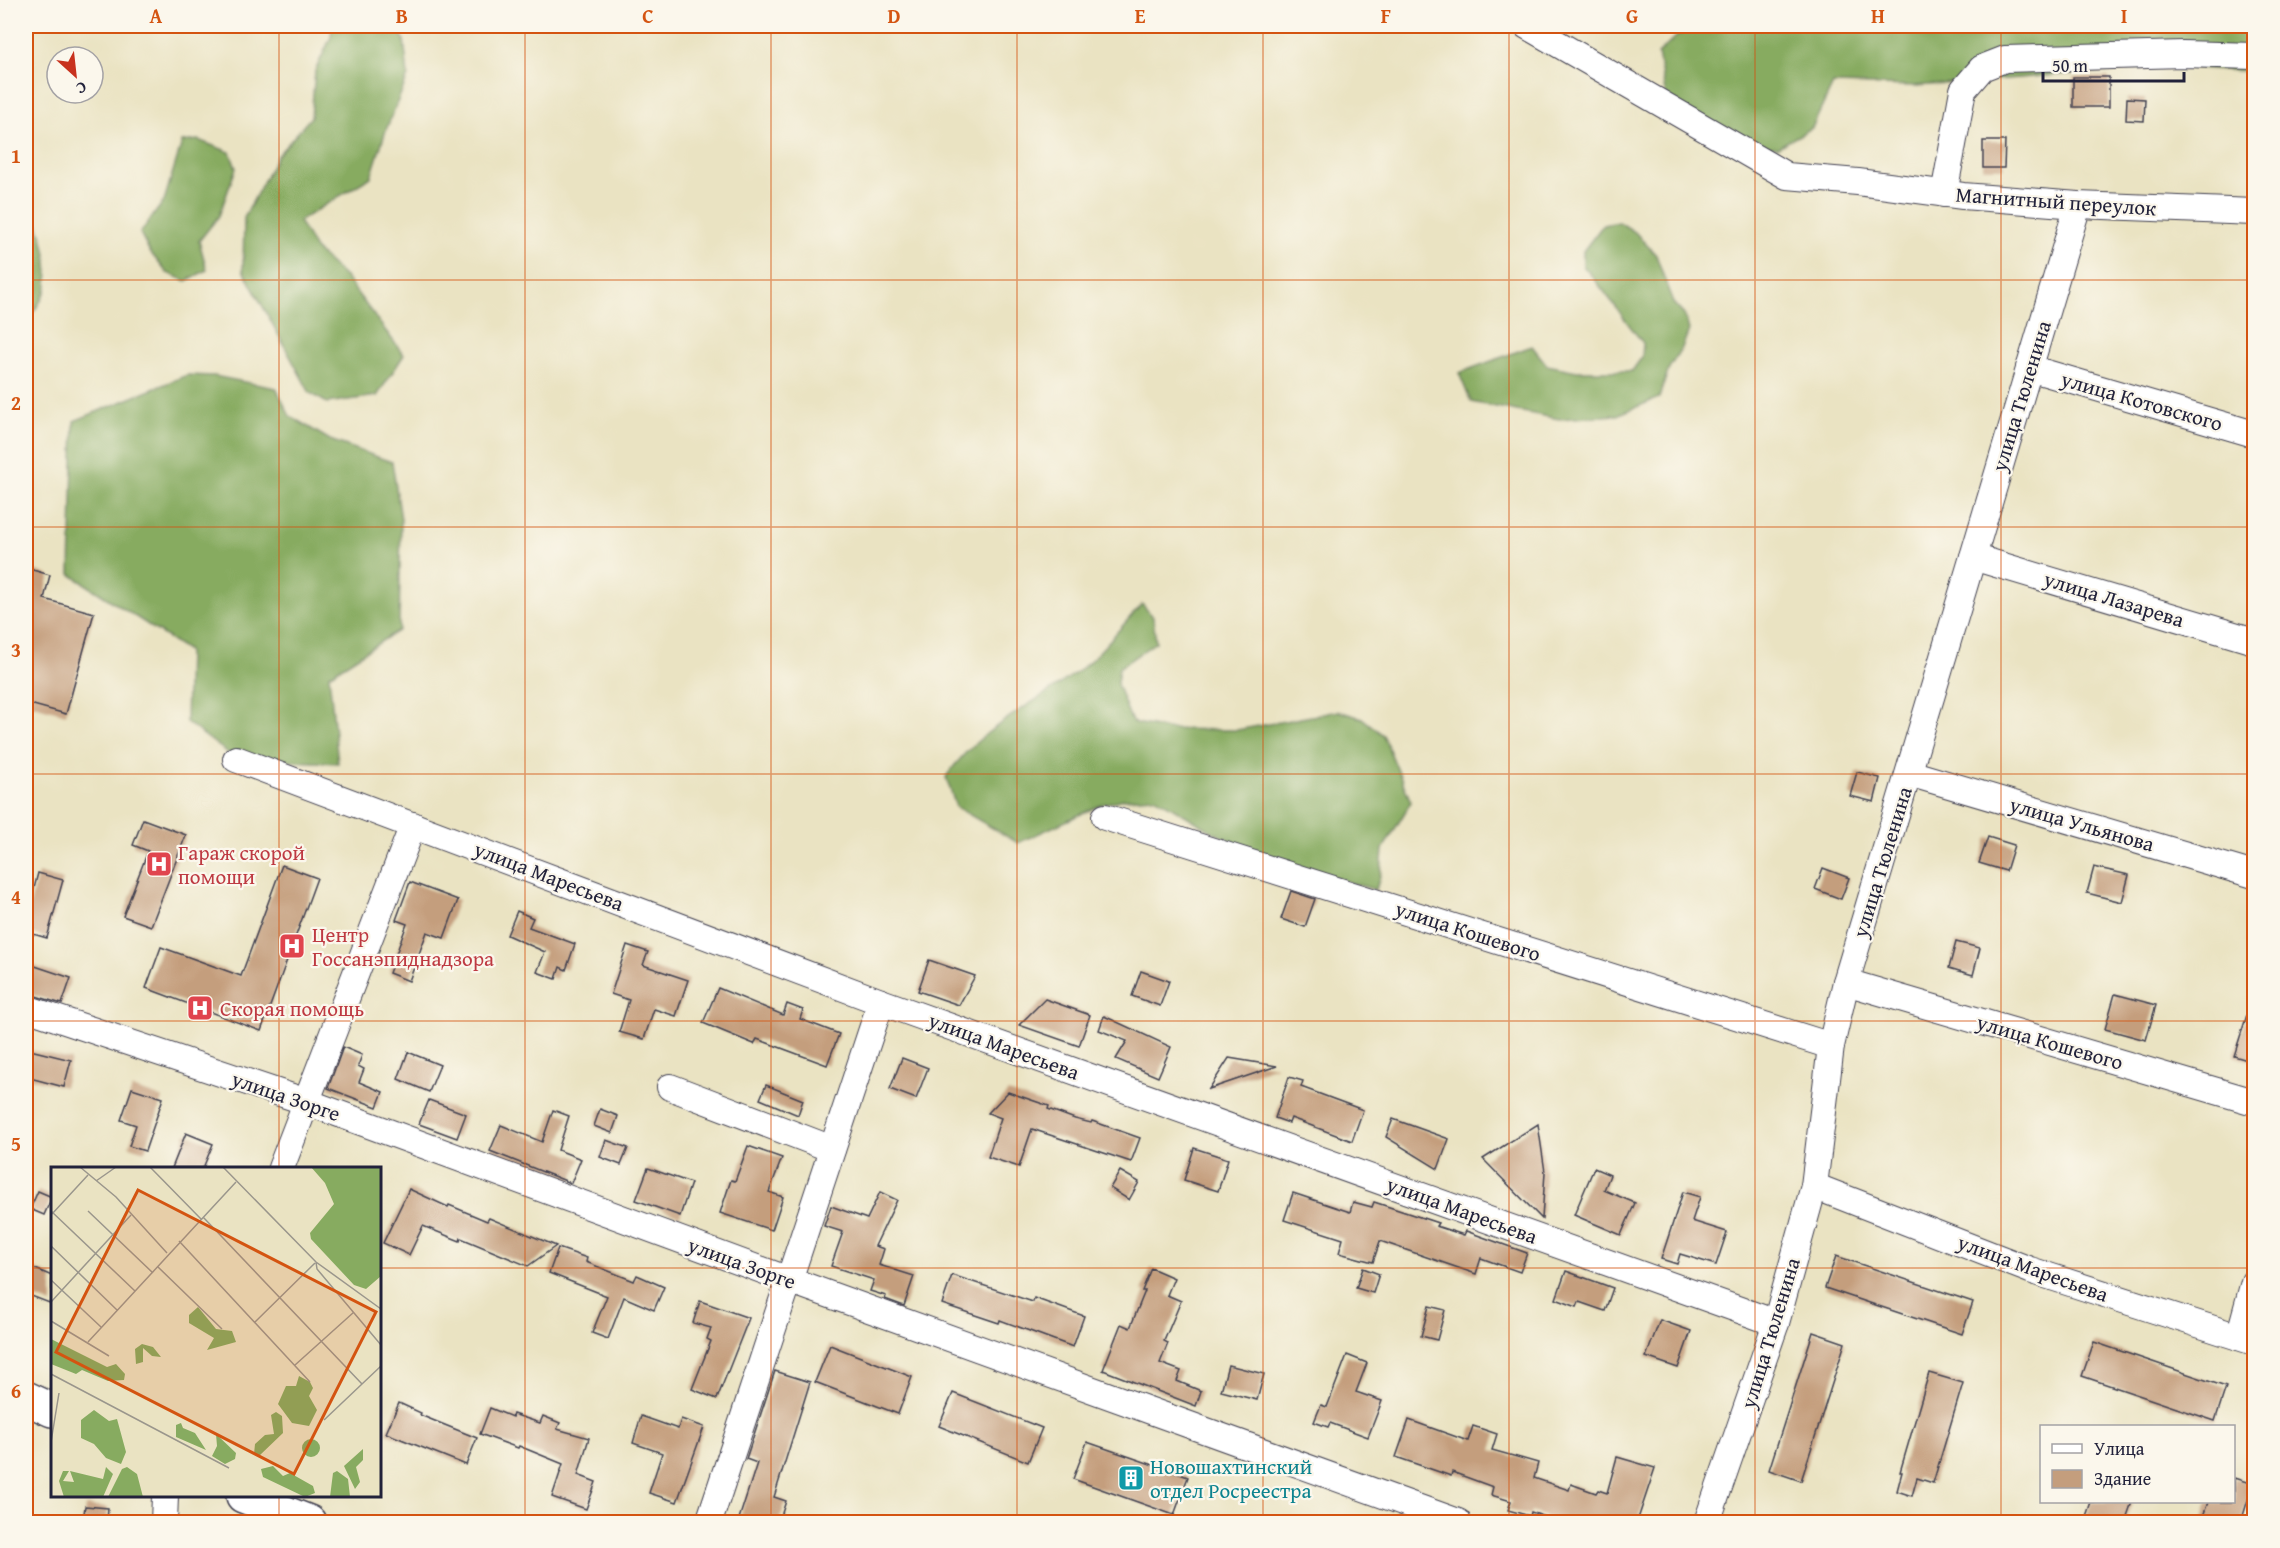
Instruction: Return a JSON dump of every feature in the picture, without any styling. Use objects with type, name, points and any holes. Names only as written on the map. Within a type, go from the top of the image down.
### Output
[{"type":"main road","points":[[26,1398],[51,1410]]},
{"type":"main road","points":[[246,1497],[309,1522]]},
{"type":"street","name":"Магнитный переулок","points":[[1527,26],[1787,176],[1858,182],[1944,194],[2078,205],[2254,212]]},
{"type":"street","points":[[1944,194],[1963,90],[1982,68],[2005,59],[2183,54],[2254,56]]},
{"type":"street","name":"улица Тюленина","points":[[1707,1522],[1776,1323],[1814,1186],[1831,1046],[1846,982],[2078,205]]},
{"type":"street","name":"улица Котовского","points":[[2029,368],[2254,434]]},
{"type":"street","name":"улица Лазарева","points":[[1973,557],[2254,641]]},
{"type":"street","name":"улица Маресьева","points":[[236,759],[881,1002],[1776,1323]]},
{"type":"street","name":"улица Ульянова","points":[[1909,773],[2254,875]]},
{"type":"street","name":"улица Кошевого","points":[[1105,817],[1831,1046]]},
{"type":"street","points":[[281,1167],[413,825]]},
{"type":"street","name":"улица Кошевого","points":[[1846,982],[2254,1102]]},
{"type":"street","points":[[709,1522],[881,1002]]},
{"type":"street","name":"улица Зорге","points":[[26,1008],[307,1102],[789,1280],[1458,1522]]},
{"type":"street","points":[[670,1087],[832,1149]]},
{"type":"street","name":"улица Маресьева","points":[[1814,1186],[2030,1270],[2247,1340]]},
{"type":"street","points":[[2247,1340],[2254,1282]]},
{"type":"street","points":[[164,1522],[165,1497]]},
{"type":"green space","points":[[332,26],[396,26],[404,39],[408,76],[386,130],[371,177],[299,221],[315,249],[345,277],[404,355],[377,396],[327,403],[310,393],[243,270],[244,218],[277,156],[311,117],[315,71],[331,37]]},
{"type":"green space","points":[[1695,26],[2254,26],[2254,72],[2171,66],[1916,86],[1833,84],[1812,128],[1778,147],[1734,141],[1667,102],[1658,54],[1677,36]]},
{"type":"green space","points":[[198,140],[230,152],[236,168],[219,216],[199,241],[207,270],[186,281],[167,273],[150,252],[140,233],[164,201],[182,142]]},
{"type":"green space","points":[[26,205],[32,213],[44,243],[48,275],[45,293],[26,320]]},
{"type":"green space","points":[[1619,222],[1635,232],[1656,255],[1673,303],[1685,316],[1689,330],[1682,348],[1669,368],[1659,398],[1617,415],[1559,419],[1471,402],[1459,373],[1532,346],[1547,365],[1577,371],[1632,371],[1642,357],[1643,343],[1583,266],[1583,251],[1603,225]]},
{"type":"green space","points":[[187,375],[214,376],[276,388],[290,416],[330,440],[392,462],[401,519],[399,630],[329,675],[338,763],[236,759],[186,722],[188,651],[70,574],[74,421]]},
{"type":"green space","points":[[1142,604],[1153,617],[1156,642],[1119,668],[1117,684],[1132,722],[1166,729],[1237,730],[1338,711],[1362,718],[1383,735],[1411,802],[1383,849],[1381,872],[1376,890],[1268,859],[1213,832],[1155,797],[1124,799],[1103,804],[1018,843],[956,807],[946,777],[960,759],[992,729],[1082,668]]},
{"type":"building","points":[[2073,77],[2109,77],[2109,107],[2073,107]]},
{"type":"building","points":[[2127,98],[2145,99],[2144,121],[2126,120]]},
{"type":"building","points":[[1983,141],[2005,141],[2004,168],[1983,168]]},
{"type":"building","points":[[26,568],[50,575],[44,599],[94,613],[66,714],[26,703]]},
{"type":"building","points":[[1857,772],[1880,778],[1874,802],[1850,796]]},
{"type":"building","points":[[143,819],[186,835],[151,926],[123,916],[148,851],[133,845]]},
{"type":"building","points":[[1988,837],[2014,845],[2006,871],[1979,863]]},
{"type":"building","points":[[282,865],[317,878],[261,1031],[146,988],[161,947],[241,976]]},
{"type":"building","points":[[2094,867],[2129,875],[2122,902],[2087,893]]},
{"type":"building","points":[[1823,868],[1849,878],[1841,899],[1815,889]]},
{"type":"building","points":[[38,873],[63,880],[47,938],[26,932],[26,919]]},
{"type":"building","points":[[410,882],[458,900],[444,938],[427,932],[409,981],[389,973],[407,924],[396,920]]},
{"type":"building","points":[[1291,891],[1315,899],[1305,927],[1281,919]]},
{"type":"building","points":[[517,911],[533,918],[529,927],[575,944],[566,970],[560,967],[556,979],[537,972],[545,952],[507,935]]},
{"type":"building","points":[[1956,942],[1980,948],[1973,975],[1949,968]]},
{"type":"building","points":[[627,945],[648,952],[643,965],[688,980],[676,1016],[654,1009],[644,1039],[619,1032],[629,1000],[611,994]]},
{"type":"building","points":[[929,960],[975,976],[959,1005],[918,991]]},
{"type":"building","points":[[29,964],[71,978],[62,1004],[26,993],[26,973]]},
{"type":"building","points":[[1141,971],[1169,981],[1160,1006],[1132,996]]},
{"type":"building","points":[[718,988],[783,1015],[787,1004],[803,1010],[800,1019],[839,1034],[827,1065],[757,1039],[754,1044],[703,1023]]},
{"type":"building","points":[[2115,994],[2156,1005],[2146,1040],[2105,1029]]},
{"type":"building","points":[[1045,999],[1090,1015],[1079,1046],[1019,1025]]},
{"type":"building","points":[[2251,1002],[2254,1002],[2254,1062],[2234,1056]]},
{"type":"building","points":[[1104,1016],[1171,1047],[1158,1077],[1116,1059],[1127,1041],[1099,1030]]},
{"type":"building","points":[[343,1047],[362,1055],[358,1066],[364,1069],[359,1082],[383,1092],[377,1107],[328,1088]]},
{"type":"building","points":[[26,1049],[71,1060],[64,1087],[26,1077]]},
{"type":"building","points":[[408,1052],[440,1065],[429,1092],[398,1079]]},
{"type":"building","points":[[902,1058],[928,1068],[916,1099],[890,1089]]},
{"type":"building","points":[[1229,1058],[1277,1066],[1209,1089]]},
{"type":"building","points":[[1289,1077],[1303,1081],[1301,1087],[1363,1110],[1352,1141],[1291,1118],[1289,1123],[1275,1118]]},
{"type":"building","points":[[766,1085],[803,1100],[798,1115],[760,1099]]},
{"type":"building","points":[[132,1088],[163,1098],[145,1151],[129,1146],[136,1125],[121,1120]]},
{"type":"building","points":[[1008,1092],[1049,1106],[1048,1109],[1075,1119],[1091,1123],[1092,1121],[1140,1138],[1131,1162],[1032,1129],[1019,1167],[988,1157],[1001,1118],[988,1113]]},
{"type":"building","points":[[429,1100],[466,1114],[457,1138],[419,1124]]},
{"type":"building","points":[[600,1109],[618,1116],[612,1133],[594,1126]]},
{"type":"building","points":[[553,1110],[569,1116],[558,1150],[581,1159],[571,1183],[490,1151],[501,1125],[542,1142]]},
{"type":"building","points":[[1393,1119],[1449,1139],[1438,1169],[1386,1137]]},
{"type":"building","points":[[1538,1124],[1545,1172],[1542,1219],[1483,1159]]},
{"type":"building","points":[[186,1133],[213,1144],[203,1167],[172,1167]]},
{"type":"building","points":[[606,1140],[628,1148],[621,1165],[600,1157]]},
{"type":"building","points":[[748,1146],[782,1158],[769,1192],[783,1197],[772,1230],[720,1213],[731,1180],[735,1181]]},
{"type":"building","points":[[1194,1148],[1228,1159],[1218,1191],[1184,1180]]},
{"type":"building","points":[[648,1168],[691,1183],[680,1216],[636,1200]]},
{"type":"building","points":[[1594,1168],[1610,1175],[1604,1190],[1635,1203],[1621,1235],[1574,1215]]},
{"type":"building","points":[[1120,1171],[1139,1182],[1129,1200],[1110,1188]]},
{"type":"building","points":[[409,1189],[448,1207],[449,1205],[487,1221],[489,1218],[556,1246],[528,1266],[461,1238],[460,1241],[423,1226],[409,1255],[383,1243]]},
{"type":"building","points":[[38,1191],[51,1197],[44,1215],[30,1209]]},
{"type":"building","points":[[880,1192],[897,1200],[875,1246],[884,1249],[879,1265],[914,1276],[904,1306],[885,1299],[886,1296],[870,1291],[874,1280],[831,1266],[843,1232],[824,1226],[831,1206],[867,1219]]},
{"type":"building","points":[[1683,1192],[1700,1197],[1692,1221],[1727,1232],[1716,1265],[1680,1254],[1677,1264],[1661,1259]]},
{"type":"building","points":[[1293,1193],[1350,1212],[1353,1202],[1372,1207],[1374,1202],[1438,1223],[1436,1226],[1464,1235],[1466,1231],[1527,1253],[1520,1272],[1481,1258],[1476,1274],[1380,1241],[1373,1262],[1339,1253],[1343,1239],[1284,1220]]},
{"type":"building","points":[[558,1248],[587,1258],[586,1262],[634,1281],[637,1275],[664,1287],[654,1310],[624,1297],[608,1339],[592,1333],[607,1296],[549,1273]]},
{"type":"building","points":[[1836,1256],[1973,1302],[1962,1334],[1825,1288]]},
{"type":"building","points":[[26,1265],[51,1276],[51,1304],[26,1294]]},
{"type":"building","points":[[1151,1268],[1174,1278],[1167,1295],[1181,1301],[1164,1341],[1168,1343],[1160,1363],[1181,1371],[1177,1381],[1201,1391],[1196,1406],[1103,1370],[1121,1324],[1130,1328],[1145,1291],[1142,1291]]},
{"type":"building","points":[[1363,1268],[1379,1274],[1373,1293],[1356,1288]]},
{"type":"building","points":[[1566,1271],[1613,1288],[1605,1311],[1579,1302],[1577,1307],[1556,1299]]},
{"type":"building","points":[[952,1275],[1033,1302],[1034,1298],[1084,1316],[1073,1347],[1000,1320],[999,1323],[942,1304]]},
{"type":"building","points":[[700,1301],[749,1318],[717,1399],[692,1389],[711,1341],[707,1339],[711,1328],[693,1323]]},
{"type":"building","points":[[1429,1306],[1445,1310],[1437,1340],[1421,1336]]},
{"type":"building","points":[[1660,1320],[1691,1331],[1678,1368],[1646,1357]]},
{"type":"building","points":[[1813,1332],[1845,1343],[1801,1481],[1769,1470]]},
{"type":"building","points":[[2094,1342],[2226,1387],[2215,1421],[2082,1376]]},
{"type":"building","points":[[830,1345],[912,1377],[898,1414],[815,1382]]},
{"type":"building","points":[[1347,1355],[1367,1363],[1356,1392],[1382,1401],[1368,1437],[1330,1423],[1328,1427],[1314,1422],[1321,1405],[1327,1407]]},
{"type":"building","points":[[1228,1365],[1264,1374],[1257,1400],[1221,1391]]},
{"type":"building","points":[[775,1371],[810,1382],[774,1497],[786,1501],[779,1522],[738,1522],[757,1463],[746,1459]]},
{"type":"building","points":[[1929,1373],[1963,1383],[1933,1483],[1917,1478],[1912,1496],[1897,1491],[1902,1472],[1900,1472]]},
{"type":"building","points":[[953,1393],[1042,1428],[1028,1462],[939,1426]]},
{"type":"building","points":[[399,1403],[421,1413],[420,1415],[477,1438],[466,1465],[386,1433]]},
{"type":"building","points":[[490,1408],[512,1417],[513,1414],[540,1423],[543,1416],[560,1423],[557,1429],[589,1438],[578,1475],[596,1482],[586,1509],[552,1497],[563,1464],[519,1446],[518,1448],[480,1434]]},
{"type":"building","points":[[641,1416],[678,1429],[681,1419],[704,1427],[677,1502],[649,1493],[662,1453],[633,1443]]},
{"type":"building","points":[[1409,1420],[1468,1441],[1473,1426],[1497,1434],[1492,1450],[1538,1463],[1534,1478],[1569,1490],[1571,1484],[1596,1493],[1598,1490],[1607,1493],[1617,1457],[1655,1468],[1637,1522],[1561,1522],[1531,1512],[1530,1516],[1508,1510],[1511,1501],[1491,1495],[1493,1487],[1452,1472],[1451,1476],[1396,1457]]},
{"type":"building","name":"Новошахтинский отдел Росреестра","points":[[1087,1442],[1188,1477],[1174,1515],[1073,1479]]},
{"type":"building","points":[[2235,1478],[2253,1484],[2241,1522],[2201,1522],[2208,1503],[2235,1503]]},
{"type":"building","points":[[2091,1503],[2132,1503],[2125,1522],[2084,1522]]},
{"type":"building","points":[[85,1506],[108,1508],[107,1522],[83,1522]]},
{"type":"place","name":"Гараж скорой помощи","points":[[159,864]]},
{"type":"place","name":"Центр Госсанэпиднадзора","points":[[292,946]]},
{"type":"place","name":"Скорая помощь","points":[[200,1008]]},
{"type":"place","name":"Новошахтинский отдел Росреестра","points":[[1131,1478]]}]
